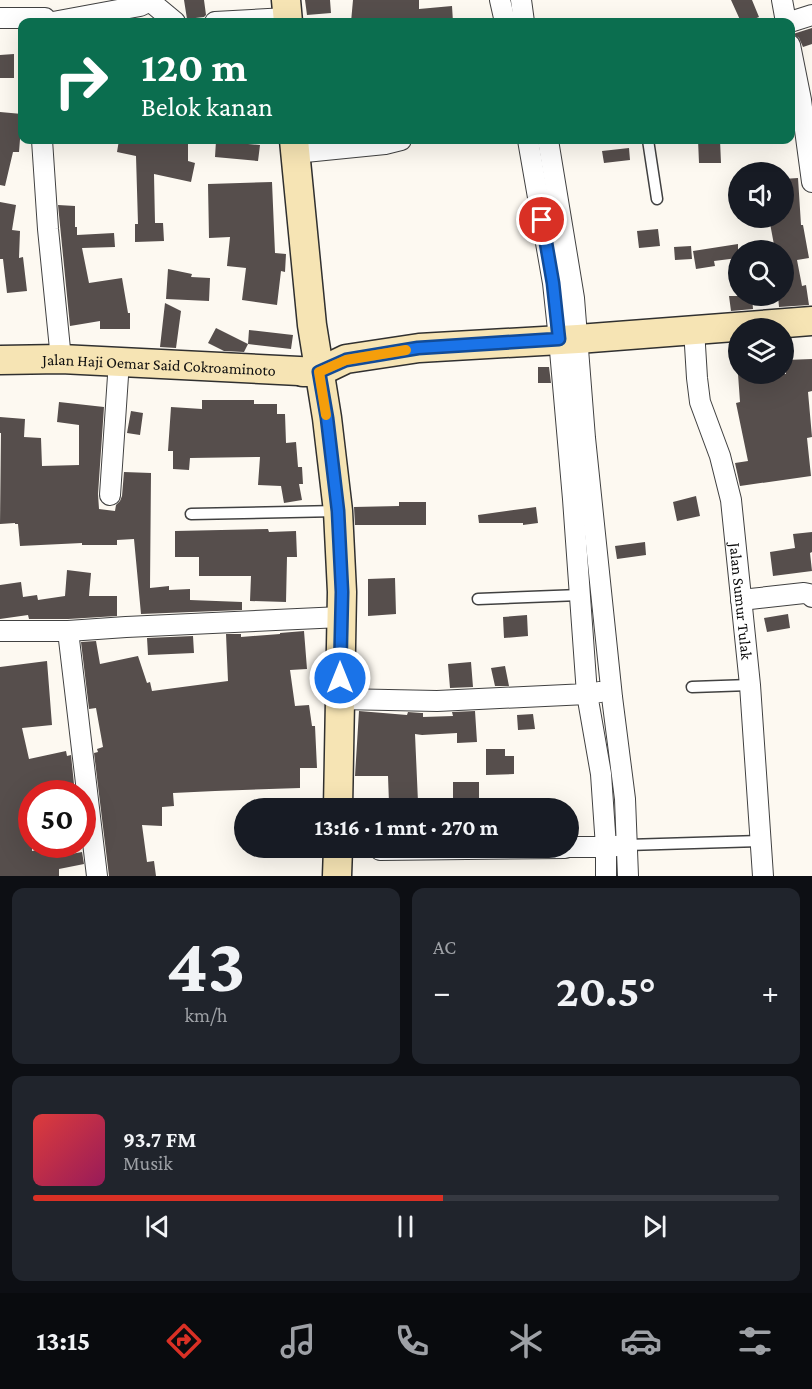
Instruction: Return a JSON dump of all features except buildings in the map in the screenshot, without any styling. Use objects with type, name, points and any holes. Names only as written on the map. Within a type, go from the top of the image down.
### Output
[{"type":"main road","points":[[295,146],[312,325],[309,372],[327,418],[338,511],[342,592],[338,798]]},
{"type":"main road","points":[[309,372],[346,360],[418,348],[812,321]]},
{"type":"main road","name":"Jalan Haji Oemar Said Cokroaminoto","points":[[0,360],[119,361],[309,372]]},
{"type":"main road","points":[[337,876],[338,858]]},
{"type":"street","points":[[500,0],[504,18]]},
{"type":"street","points":[[521,0],[523,18]]},
{"type":"street","points":[[782,0],[787,18]]},
{"type":"street","points":[[0,18],[47,16],[140,6],[148,2],[170,18]]},
{"type":"street","points":[[251,18],[287,14]]},
{"type":"street","points":[[795,20],[812,15]]},
{"type":"street","points":[[796,111],[812,182]]},
{"type":"street","points":[[42,144],[61,359]]},
{"type":"street","points":[[295,146],[385,144]]},
{"type":"street","points":[[529,144],[553,283],[568,339],[585,438],[600,692]]},
{"type":"street","points":[[554,144],[574,298],[568,339],[571,465],[580,595],[625,799],[617,846],[606,876]]},
{"type":"street","name":"Jalan Sumur Tulak","points":[[694,329],[700,402],[720,456],[731,500],[750,685],[763,876]]},
{"type":"street","points":[[110,495],[119,361]]},
{"type":"street","points":[[741,600],[804,593],[812,597]]},
{"type":"street","points":[[0,631],[68,631],[341,617]]},
{"type":"street","points":[[68,631],[97,876]]},
{"type":"street","points":[[340,699],[437,701],[600,692]]},
{"type":"street","points":[[579,848],[617,846]]},
{"type":"street","points":[[617,846],[628,876]]},
{"type":"lane","points":[[649,144],[657,199]]},
{"type":"lane","points":[[191,514],[338,511]]},
{"type":"lane","points":[[478,599],[580,595]]},
{"type":"lane","points":[[692,687],[750,685]]},
{"type":"lane","points":[[617,846],[760,841]]},
{"type":"slow traffic","points":[[326,415],[319,372],[346,360],[406,350]]},
{"type":"route","points":[[340,678],[342,592],[338,511],[319,372],[346,360],[418,348],[559,339],[553,283],[542,220]]}]
